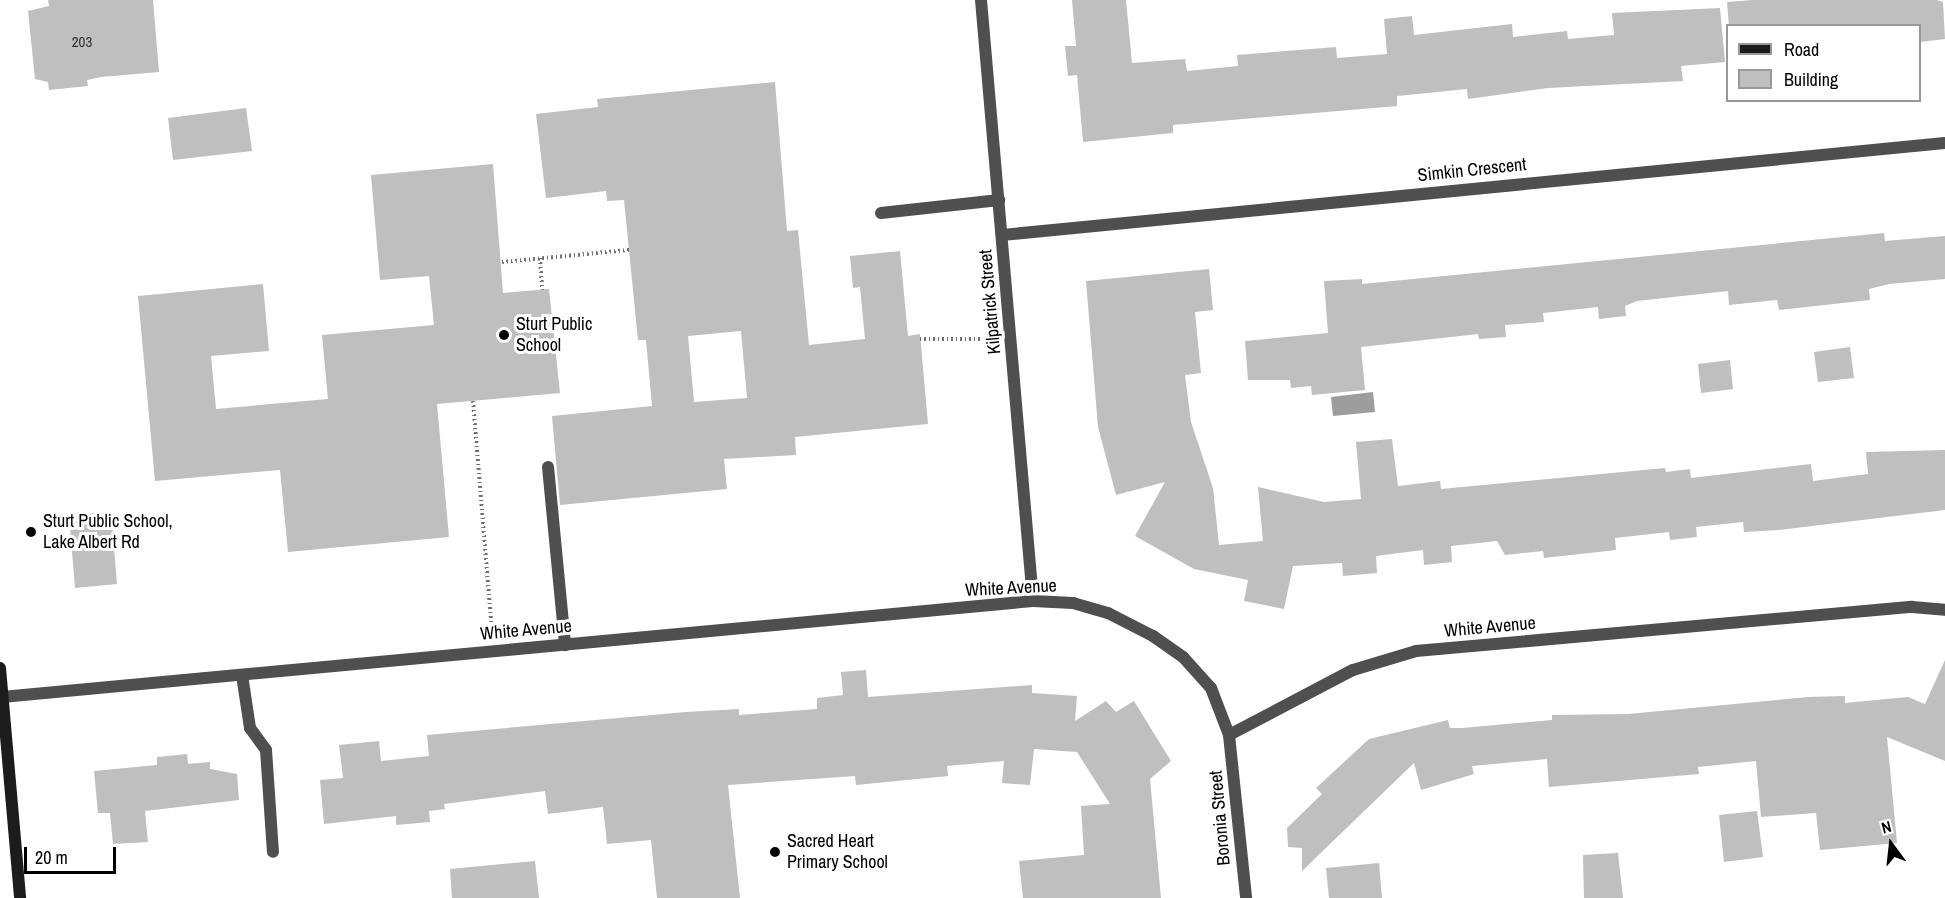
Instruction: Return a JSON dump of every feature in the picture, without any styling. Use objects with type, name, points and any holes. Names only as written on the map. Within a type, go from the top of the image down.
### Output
[{"type":"main road","points":[[0,668],[20,898]]},
{"type":"street","name":"Kilpatrick Street","points":[[981,0],[1033,601]]},
{"type":"street","name":"Simkin Crescent","points":[[1002,236],[1945,143]]},
{"type":"street","points":[[881,213],[999,200]]},
{"type":"street","points":[[548,467],[565,645]]},
{"type":"street","name":"White Avenue","points":[[3,697],[1033,601],[1108,613],[1153,636],[1183,657],[1211,688],[1229,735],[1353,670],[1416,651],[1912,607],[1945,610]]},
{"type":"street","points":[[242,675],[250,728],[266,750],[273,852]]},
{"type":"street","name":"Boronia Street","points":[[1229,735],[1246,898]]},
{"type":"path","points":[[502,262],[630,250]]},
{"type":"path","points":[[540,258],[542,290]]},
{"type":"path","points":[[920,339],[1010,338]]},
{"type":"path","points":[[473,401],[493,651]]},
{"type":"shaded area","points":[[1373,392],[1375,412],[1333,416],[1331,397]]},
{"type":"building","points":[[48,0],[153,0],[159,72],[101,77],[87,80],[88,86],[49,90],[48,82],[35,79],[28,11],[49,6]]},
{"type":"building","points":[[1072,0],[1126,0],[1132,63],[1185,59],[1187,71],[1238,66],[1237,55],[1336,47],[1337,58],[1387,54],[1384,19],[1412,16],[1414,35],[1512,24],[1513,37],[1567,31],[1568,39],[1614,35],[1612,13],[1720,8],[1725,62],[1681,66],[1683,81],[1548,88],[1468,99],[1467,89],[1397,96],[1397,106],[1173,125],[1173,133],[1083,142],[1077,75],[1068,76],[1065,46],[1076,46]]},
{"type":"building","points":[[1937,0],[1943,2],[1945,39],[1921,42],[1921,24],[1729,24],[1727,2]]},
{"type":"building","points":[[775,82],[787,231],[798,230],[809,345],[865,339],[860,287],[853,288],[850,256],[900,251],[908,336],[920,334],[928,424],[795,437],[796,455],[724,459],[727,489],[560,505],[552,416],[652,406],[646,340],[638,340],[624,200],[607,201],[606,191],[546,198],[536,114],[598,107],[597,99]],"holes":[[[741,331],[747,398],[694,402],[688,336]]]},
{"type":"building","points":[[246,108],[252,151],[173,160],[168,118]]},
{"type":"building","points":[[493,164],[503,293],[549,289],[560,393],[437,404],[449,537],[288,552],[280,470],[155,481],[138,296],[263,284],[269,351],[211,356],[216,409],[328,399],[322,335],[434,325],[429,276],[380,280],[371,175]]},
{"type":"building","points":[[1884,233],[1885,241],[1945,236],[1945,279],[1889,284],[1869,289],[1870,300],[1779,310],[1777,300],[1729,305],[1728,291],[1637,301],[1625,306],[1626,316],[1599,319],[1598,307],[1543,313],[1544,322],[1505,325],[1506,337],[1479,339],[1478,334],[1361,347],[1365,390],[1312,395],[1311,386],[1291,388],[1290,380],[1248,380],[1245,341],[1328,333],[1324,281],[1362,279],[1362,284]]},
{"type":"building","points":[[1209,269],[1213,310],[1195,312],[1201,373],[1185,375],[1191,422],[1213,488],[1219,545],[1263,541],[1258,487],[1324,502],[1361,499],[1356,442],[1392,439],[1398,486],[1440,481],[1441,489],[1665,468],[1666,472],[1690,469],[1691,478],[1811,464],[1813,481],[1868,474],[1866,452],[1945,450],[1945,510],[1779,530],[1744,532],[1743,522],[1696,527],[1697,537],[1670,540],[1669,532],[1615,538],[1616,550],[1544,558],[1543,551],[1505,555],[1497,541],[1451,546],[1452,562],[1424,565],[1423,550],[1376,556],[1377,573],[1343,576],[1342,563],[1293,566],[1284,609],[1244,601],[1248,580],[1194,569],[1135,536],[1165,482],[1116,495],[1098,427],[1086,281]]},
{"type":"building","points":[[1850,347],[1854,378],[1818,382],[1814,352]]},
{"type":"building","points":[[1730,360],[1733,389],[1701,393],[1698,364]]},
{"type":"building","points":[[111,512],[117,584],[75,588],[69,515]]},
{"type":"building","points":[[1945,660],[1945,761],[1887,737],[1897,843],[1820,850],[1816,813],[1761,817],[1756,761],[1698,767],[1699,774],[1549,787],[1547,759],[1472,766],[1474,774],[1421,790],[1414,763],[1302,871],[1302,848],[1288,847],[1287,828],[1322,794],[1316,788],[1369,739],[1448,720],[1450,728],[1462,728],[1552,720],[1552,715],[1628,714],[1808,697],[1845,696],[1845,703],[1908,697],[1925,704]]},
{"type":"building","points":[[866,670],[868,697],[1032,685],[1032,693],[1077,696],[1075,721],[1106,701],[1116,712],[1134,701],[1171,761],[1150,779],[1161,898],[1023,898],[1019,861],[1084,855],[1081,806],[1110,804],[1077,752],[1034,749],[1030,785],[1002,783],[1004,761],[947,766],[948,776],[856,785],[855,776],[728,785],[740,898],[657,898],[651,840],[607,844],[603,807],[548,814],[545,791],[444,804],[445,809],[429,811],[430,822],[396,825],[396,816],[324,824],[320,780],[343,778],[339,745],[379,741],[381,761],[429,756],[427,735],[686,712],[739,709],[739,715],[817,709],[817,698],[843,695],[841,672]]},
{"type":"building","points":[[187,754],[188,764],[210,762],[210,769],[237,774],[239,800],[145,811],[148,842],[113,844],[110,813],[98,813],[94,771],[157,765],[157,757]]},
{"type":"building","points":[[1757,811],[1763,857],[1724,862],[1719,815]]},
{"type":"building","points":[[1618,853],[1623,898],[1584,898],[1583,855]]},
{"type":"building","points":[[535,861],[539,898],[452,898],[450,869]]},
{"type":"building","points":[[1379,863],[1382,898],[1329,898],[1326,868]]},
{"type":"place","name":"Sturt Public School","points":[[504,335]]},
{"type":"place","name":"Sturt Public School, Lake Albert Rd","points":[[31,532]]},
{"type":"place","name":"Sacred Heart Primary School","points":[[775,852]]}]
